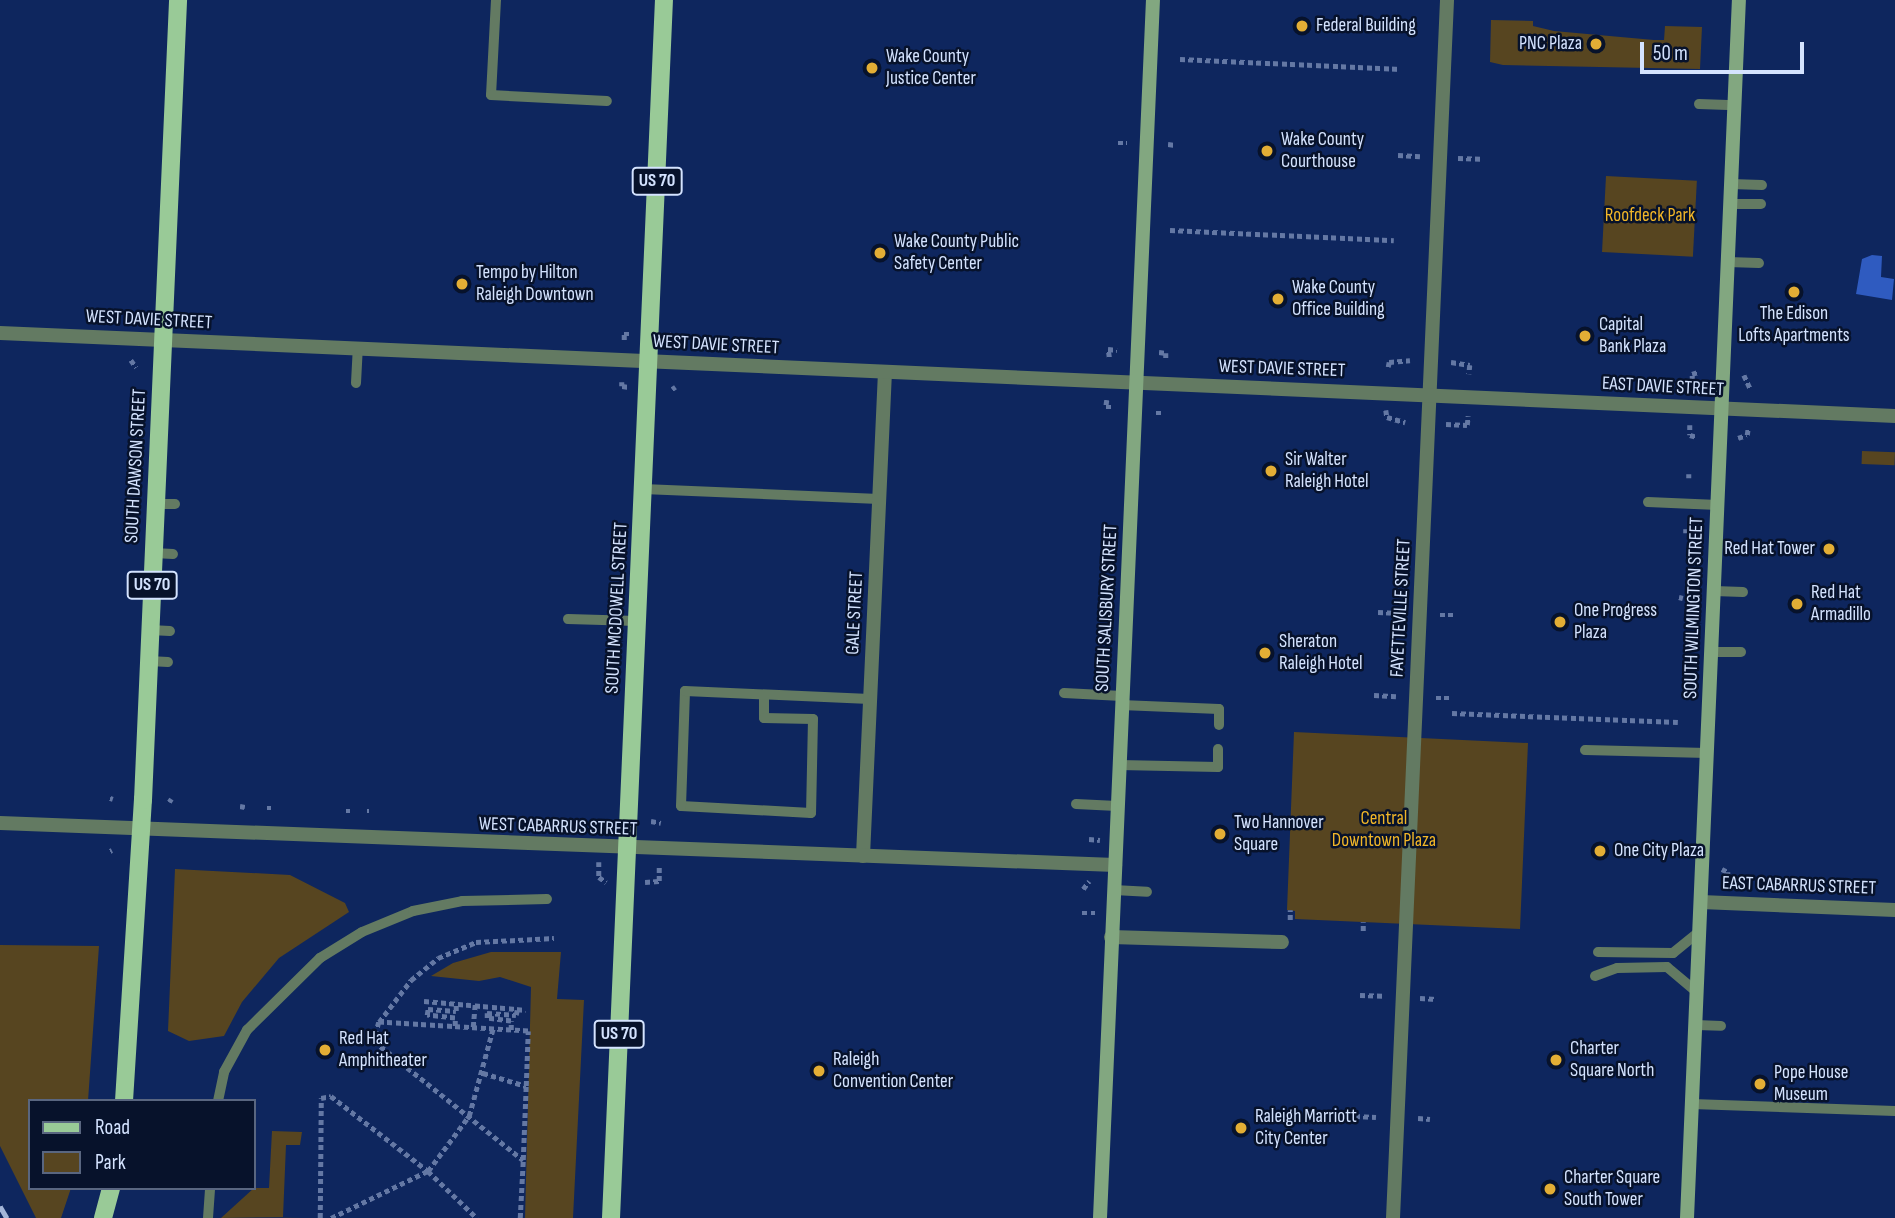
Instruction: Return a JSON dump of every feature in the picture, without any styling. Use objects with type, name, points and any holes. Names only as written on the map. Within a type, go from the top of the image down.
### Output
[{"type":"main road","name":"SOUTH DAWSON STREET","points":[[124,1099],[141,830],[178,0]]},
{"type":"main road","name":"SOUTH MCDOWELL STREET","points":[[611,1218],[664,0]]},
{"type":"main road","name":"SOUTH SALISBURY STREET","points":[[1100,1218],[1153,0]]},
{"type":"main road","name":"SOUTH WILMINGTON STREET","points":[[1688,1218],[1739,0]]},
{"type":"main road","points":[[103,1218],[110,1190]]},
{"type":"street","name":"FAYETTEVILLE STREET","points":[[1393,1218],[1447,0]]},
{"type":"street","name":"WEST DAVIE STREET","points":[[0,333],[1430,396]]},
{"type":"street","name":"GALE STREET","points":[[863,856],[870,796],[870,699],[885,372]]},
{"type":"street","name":"EAST DAVIE STREET","points":[[1430,396],[1895,416]]},
{"type":"street","name":"WEST CABARRUS STREET","points":[[0,822],[627,849],[1115,865]]},
{"type":"street","name":"EAST CABARRUS STREET","points":[[1701,902],[1895,910]]},
{"type":"street","points":[[1111,937],[1282,942]]},
{"type":"lane","points":[[496,0],[491,95],[607,101]]},
{"type":"lane","points":[[1699,104],[1735,105]]},
{"type":"lane","points":[[1731,184],[1762,185]]},
{"type":"lane","points":[[1730,204],[1761,204]]},
{"type":"lane","points":[[1728,262],[1759,262]]},
{"type":"lane","points":[[356,383],[358,348]]},
{"type":"lane","points":[[643,489],[879,499]]},
{"type":"lane","points":[[1648,502],[1718,505]]},
{"type":"lane","points":[[155,504],[176,504]]},
{"type":"lane","points":[[153,553],[173,554]]},
{"type":"lane","points":[[1714,593],[1743,595]]},
{"type":"lane","points":[[568,619],[637,621]]},
{"type":"lane","points":[[150,630],[170,631]]},
{"type":"lane","points":[[1712,652],[1741,652]]},
{"type":"lane","points":[[149,661],[168,662]]},
{"type":"lane","points":[[764,695],[764,718],[813,719],[811,813],[681,806],[685,691],[870,699]]},
{"type":"lane","points":[[1064,693],[1219,709],[1219,725]]},
{"type":"lane","points":[[1119,765],[1218,767],[1218,749]]},
{"type":"lane","points":[[1585,750],[1707,753]]},
{"type":"lane","points":[[1076,804],[1117,806]]},
{"type":"lane","points":[[1114,890],[1147,892]]},
{"type":"lane","points":[[218,1099],[224,1072],[247,1030],[330,951],[413,911],[462,901],[547,899]]},
{"type":"lane","points":[[1598,952],[1673,953],[1700,931]]},
{"type":"lane","points":[[1595,976],[1617,968],[1667,967],[1697,992]]},
{"type":"lane","points":[[1696,1025],[1721,1026]]},
{"type":"lane","points":[[1692,1104],[1895,1111]]},
{"type":"lane","points":[[208,1218],[210,1190]]},
{"type":"path","points":[[1180,59],[1401,69]]},
{"type":"path","points":[[1118,143],[1127,143]]},
{"type":"path","points":[[1168,144],[1175,145]]},
{"type":"path","points":[[1398,155],[1420,156]]},
{"type":"path","points":[[1458,158],[1481,159]]},
{"type":"path","points":[[1170,230],[1394,240]]},
{"type":"path","points":[[624,340],[624,334],[631,334]]},
{"type":"path","points":[[669,334],[678,341]]},
{"type":"path","points":[[1109,357],[1108,349],[1117,349]]},
{"type":"path","points":[[1159,352],[1166,353],[1166,360]]},
{"type":"path","points":[[131,360],[136,367]]},
{"type":"path","points":[[1388,367],[1389,362],[1410,360]]},
{"type":"path","points":[[1451,362],[1470,365],[1469,374]]},
{"type":"path","points":[[1692,381],[1692,374],[1698,372]]},
{"type":"path","points":[[1744,375],[1750,388]]},
{"type":"path","points":[[1107,400],[1106,407],[1112,407]]},
{"type":"path","points":[[1160,412],[1163,403]]},
{"type":"path","points":[[1446,424],[1467,425],[1468,416]]},
{"type":"path","points":[[1387,417],[1405,422]]},
{"type":"path","points":[[1690,425],[1690,435],[1697,437]]},
{"type":"path","points":[[1737,439],[1747,435],[1748,428]]},
{"type":"path","points":[[1378,612],[1399,614]]},
{"type":"path","points":[[1440,615],[1457,615]]},
{"type":"path","points":[[1374,695],[1396,696]]},
{"type":"path","points":[[1436,698],[1453,698]]},
{"type":"path","points":[[1452,712],[1678,722]]},
{"type":"path","points":[[651,821],[661,823]]},
{"type":"path","points":[[1089,839],[1101,840]]},
{"type":"path","points":[[599,858],[599,877],[606,882]]},
{"type":"path","points":[[645,882],[659,881],[659,866]]},
{"type":"path","points":[[1722,869],[1728,872],[1728,878]]},
{"type":"path","points":[[1083,890],[1090,880]]},
{"type":"path","points":[[1290,910],[1290,920]]},
{"type":"path","points":[[1082,913],[1095,914]]},
{"type":"path","points":[[1363,922],[1363,931]]},
{"type":"path","points":[[523,1160],[374,1041],[379,1022],[411,980],[438,958],[476,942],[554,938]]},
{"type":"path","points":[[1360,995],[1383,996]]},
{"type":"path","points":[[1419,998],[1436,999]]},
{"type":"path","points":[[424,1001],[526,1010]]},
{"type":"path","points":[[455,1026],[455,1018],[427,1015],[428,1009],[456,1011],[456,1004]]},
{"type":"path","points":[[473,1027],[475,1004]]},
{"type":"path","points":[[511,1030],[511,1021],[487,1018],[487,1013],[516,1015],[517,1010]]},
{"type":"path","points":[[379,1022],[528,1031],[520,1218]]},
{"type":"path","points":[[331,1218],[428,1171],[469,1116],[483,1073],[493,1028]]},
{"type":"path","points":[[483,1073],[526,1086]]},
{"type":"path","points":[[320,1218],[321,1098],[331,1096],[428,1171],[477,1218]]},
{"type":"path","points":[[1355,1116],[1376,1117]]},
{"type":"path","points":[[1418,1118],[1430,1119]]},
{"type":"green space","name":"PNC Plaza","points":[[1491,20],[1533,21],[1533,26],[1554,31],[1654,40],[1664,40],[1665,26],[1702,27],[1700,69],[1503,65],[1490,62]]},
{"type":"green space","name":"Roofdeck Park","points":[[1606,176],[1697,181],[1693,257],[1602,252]]},
{"type":"green space","points":[[1862,451],[1895,452],[1895,465],[1862,464]]},
{"type":"green space","name":"Central Downtown Plaza","points":[[1294,732],[1528,743],[1520,929],[1295,919],[1295,911],[1287,910]]},
{"type":"green space","points":[[175,869],[290,875],[345,903],[349,912],[279,958],[242,1002],[224,1036],[189,1041],[168,1031]]},
{"type":"green space","points":[[0,945],[99,946],[88,1099],[28,1099],[28,1190],[70,1190],[61,1218],[36,1218],[0,1146]]},
{"type":"green space","points":[[491,952],[561,952],[557,999],[584,1000],[573,1218],[525,1218],[531,987],[500,977],[479,981],[431,976],[453,963]]},
{"type":"green space","points":[[272,1131],[302,1132],[300,1145],[286,1145],[283,1217],[303,1217],[221,1218],[252,1190],[269,1188]]},
{"type":"water","points":[[1872,255],[1882,256],[1881,277],[1894,279],[1892,300],[1856,294],[1862,259]]},
{"type":"railway","points":[[0,1206],[7,1218]]},
{"type":"place","name":"Federal Building","points":[[1302,26]]},
{"type":"place","name":"PNC Plaza","points":[[1596,44]]},
{"type":"place","name":"Wake County Justice Center","points":[[872,68]]},
{"type":"place","name":"Wake County Courthouse","points":[[1267,151]]},
{"type":"place","name":"Wake County Public Safety Center","points":[[880,253]]},
{"type":"place","name":"Tempo by Hilton Raleigh Downtown","points":[[462,284]]},
{"type":"place","name":"The Edison Lofts Apartments","points":[[1794,292]]},
{"type":"place","name":"Wake County Office Building","points":[[1278,299]]},
{"type":"place","name":"Capital Bank Plaza","points":[[1585,336]]},
{"type":"place","name":"Sir Walter Raleigh Hotel","points":[[1271,471]]},
{"type":"place","name":"Red Hat Tower","points":[[1829,549]]},
{"type":"place","name":"Red Hat Armadillo","points":[[1797,604]]},
{"type":"place","name":"One Progress Plaza","points":[[1560,622]]},
{"type":"place","name":"Sheraton Raleigh Hotel","points":[[1265,653]]},
{"type":"place","name":"Two Hannover Square","points":[[1220,834]]},
{"type":"place","name":"One City Plaza","points":[[1600,851]]},
{"type":"place","name":"Red Hat Amphitheater","points":[[325,1050]]},
{"type":"place","name":"Charter Square North","points":[[1556,1060]]},
{"type":"place","name":"Raleigh Convention Center","points":[[819,1071]]},
{"type":"place","name":"Pope House Museum","points":[[1760,1084]]},
{"type":"place","name":"Raleigh Marriott City Center","points":[[1241,1128]]},
{"type":"place","name":"Charter Square South Tower","points":[[1550,1189]]}]
